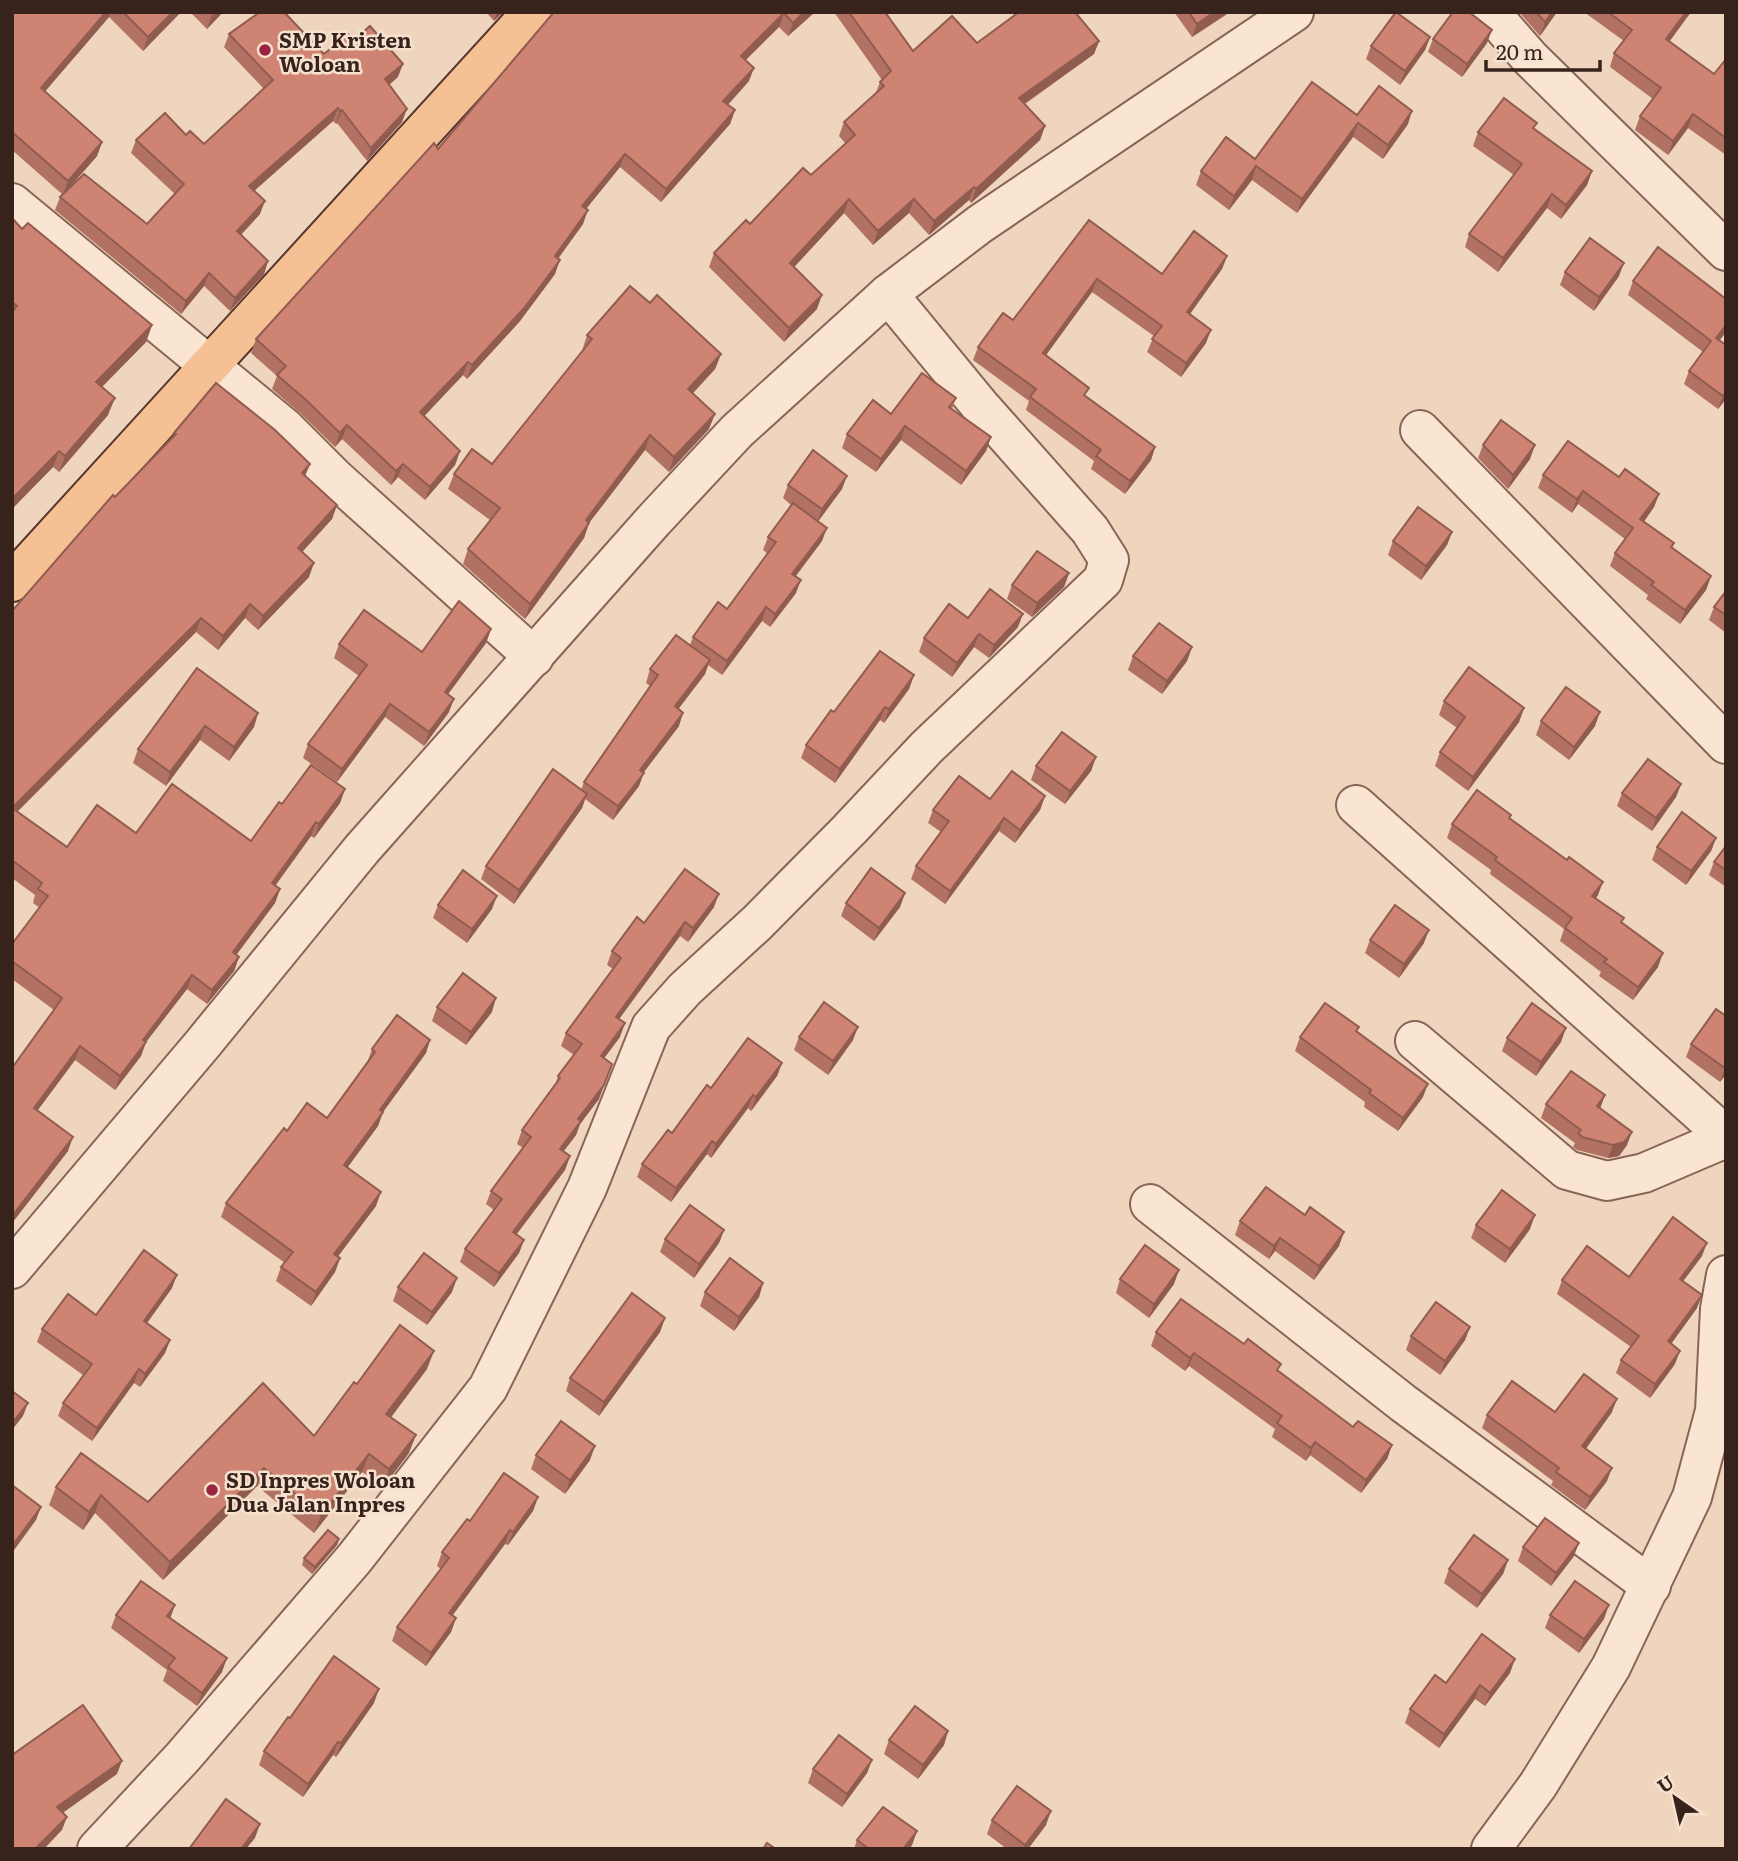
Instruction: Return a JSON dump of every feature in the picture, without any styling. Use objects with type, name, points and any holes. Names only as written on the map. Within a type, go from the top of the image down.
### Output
[{"type":"main road","points":[[12,582],[532,12]]},
{"type":"street","points":[[12,1269],[201,1046],[362,849],[654,520],[737,431],[888,294],[980,224],[1294,12]]},
{"type":"street","points":[[1490,12],[1530,58],[1726,251]]},
{"type":"street","points":[[12,203],[285,428],[344,486],[534,657]]},
{"type":"street","points":[[97,1849],[182,1758],[354,1559],[488,1388],[587,1188],[651,1027],[685,989],[757,923],[850,829],[927,747],[1103,580],[1109,560],[1090,530],[981,407],[888,294]]},
{"type":"street","points":[[1420,430],[1726,744]]},
{"type":"street","points":[[1356,806],[1726,1137],[1643,1173],[1607,1181],[1567,1170],[1415,1041]]},
{"type":"street","points":[[1150,1204],[1403,1404],[1651,1586]]},
{"type":"street","points":[[1492,1849],[1538,1785],[1611,1667],[1692,1497],[1715,1411],[1720,1309],[1726,1275]]},
{"type":"building","points":[[12,12],[106,12],[41,88],[102,142],[68,181],[12,132]]},
{"type":"building","points":[[123,12],[173,12],[148,37]]},
{"type":"building","points":[[260,12],[284,12],[324,54],[348,34],[353,41],[370,26],[403,64],[385,79],[407,109],[371,148],[338,108],[249,186],[265,201],[237,231],[268,261],[235,298],[209,273],[186,301],[60,197],[84,174],[147,224],[184,184],[136,140],[165,113],[186,135],[190,131],[204,144],[273,80],[229,34]]},
{"type":"building","points":[[554,12],[804,12],[793,23],[784,13],[741,56],[754,68],[723,101],[735,110],[666,189],[625,154],[582,206],[588,210],[555,256],[560,260],[525,307],[472,365],[468,362],[420,412],[460,451],[430,487],[403,464],[396,471],[347,425],[340,433],[277,375],[286,366],[256,339],[434,143],[438,149]]},
{"type":"building","points":[[849,12],[885,12],[913,51],[952,16],[977,43],[1019,12],[1075,12],[1099,41],[1019,98],[1045,126],[976,189],[974,187],[934,221],[914,199],[878,231],[849,199],[790,263],[822,295],[789,328],[714,253],[746,220],[750,224],[803,168],[811,175],[855,135],[844,122],[884,86],[880,82],[891,71]]},
{"type":"building","points":[[1189,12],[1214,12],[1197,24]]},
{"type":"building","points":[[1396,12],[1430,37],[1405,71],[1371,46]]},
{"type":"building","points":[[1453,12],[1469,12],[1492,30],[1467,64],[1433,39]]},
{"type":"building","points":[[1536,12],[1552,12],[1545,22]]},
{"type":"building","points":[[1608,12],[1686,12],[1666,39],[1714,74],[1726,59],[1726,138],[1693,114],[1673,141],[1640,116],[1661,88],[1614,53],[1632,30]]},
{"type":"building","points":[[1312,82],[1357,115],[1379,86],[1412,111],[1388,145],[1358,123],[1302,199],[1256,166],[1234,196],[1201,171],[1226,137],[1255,159]]},
{"type":"building","points":[[1504,98],[1537,123],[1533,128],[1592,171],[1566,205],[1552,194],[1503,258],[1469,234],[1522,164],[1478,132]]},
{"type":"building","points":[[12,218],[22,229],[28,223],[152,325],[96,382],[115,398],[65,456],[59,451],[12,499],[12,312],[17,306],[12,302]]},
{"type":"building","points":[[1089,220],[1162,274],[1194,231],[1227,256],[1187,312],[1211,330],[1186,363],[1152,339],[1162,326],[1097,279],[1043,353],[1089,388],[1084,395],[1155,447],[1130,481],[1096,456],[1101,450],[1030,397],[1036,389],[978,347],[1003,313],[1013,320]]},
{"type":"building","points":[[1590,238],[1624,263],[1599,297],[1565,272]]},
{"type":"building","points":[[1658,247],[1726,299],[1726,325],[1716,338],[1726,345],[1726,392],[1723,396],[1689,371],[1711,341],[1633,281]]},
{"type":"building","points":[[630,286],[650,303],[657,295],[721,354],[688,389],[715,414],[674,457],[650,435],[586,520],[589,523],[530,604],[468,549],[500,508],[454,474],[472,449],[492,464],[592,339],[587,335]]},
{"type":"building","points":[[922,373],[956,398],[949,407],[991,437],[966,471],[905,426],[881,459],[847,434],[873,400],[891,414]]},
{"type":"building","points":[[216,383],[275,430],[310,464],[302,473],[337,505],[298,548],[314,563],[263,616],[250,604],[223,636],[201,618],[12,808],[12,611],[113,495],[115,497],[176,434],[174,433]]},
{"type":"building","points":[[1501,420],[1535,445],[1513,475],[1483,445]]},
{"type":"building","points":[[1568,441],[1619,477],[1625,469],[1659,494],[1640,519],[1674,543],[1671,547],[1711,576],[1685,610],[1651,585],[1654,582],[1615,553],[1633,528],[1583,491],[1577,499],[1543,475]]},
{"type":"building","points":[[813,450],[847,476],[822,509],[788,485]]},
{"type":"building","points":[[793,503],[827,528],[792,574],[801,580],[775,614],[766,607],[727,661],[693,637],[718,602],[727,609],[776,542],[768,537]]},
{"type":"building","points":[[1418,507],[1452,532],[1426,566],[1393,541]]},
{"type":"building","points":[[1037,551],[1069,573],[1037,603],[1012,585]]},
{"type":"building","points":[[990,589],[1023,614],[994,645],[979,634],[957,663],[924,638],[949,604],[968,618]]},
{"type":"building","points":[[1726,591],[1726,615],[1714,607]]},
{"type":"building","points":[[459,601],[491,629],[445,692],[454,699],[429,732],[390,704],[342,769],[308,744],[367,665],[339,644],[364,610],[422,652]]},
{"type":"building","points":[[1159,623],[1192,647],[1167,681],[1133,656]]},
{"type":"building","points":[[676,635],[710,660],[675,706],[683,713],[640,770],[644,773],[618,806],[584,782],[658,675],[650,669]]},
{"type":"building","points":[[880,651],[914,675],[889,709],[885,707],[840,769],[806,745]]},
{"type":"building","points":[[1469,667],[1524,708],[1473,777],[1440,752],[1465,717],[1444,701]]},
{"type":"building","points":[[197,668],[258,713],[234,747],[205,726],[170,772],[138,749]]},
{"type":"building","points":[[1566,687],[1600,712],[1574,747],[1541,721]]},
{"type":"building","points":[[1062,732],[1096,757],[1070,791],[1036,766]]},
{"type":"building","points":[[1648,759],[1681,784],[1656,818],[1622,793]]},
{"type":"building","points":[[311,765],[345,789],[319,824],[316,822],[272,883],[280,889],[233,952],[239,957],[212,990],[192,975],[143,1040],[146,1042],[120,1076],[80,1046],[34,1108],[73,1137],[12,1216],[12,1068],[62,998],[12,961],[12,944],[48,896],[38,889],[42,883],[12,860],[12,808],[67,847],[97,805],[136,833],[172,784],[251,841],[279,802],[282,804]]},
{"type":"building","points":[[553,769],[587,794],[519,890],[486,866]]},
{"type":"building","points":[[1012,771],[1045,796],[1020,830],[1004,818],[950,891],[916,866],[949,821],[933,810],[959,776],[990,799]]},
{"type":"building","points":[[1477,790],[1511,815],[1509,818],[1603,882],[1592,896],[1624,918],[1621,922],[1663,953],[1638,987],[1604,962],[1607,959],[1565,928],[1572,918],[1452,824]]},
{"type":"building","points":[[1682,812],[1716,838],[1691,871],[1657,847]]},
{"type":"building","points":[[1726,846],[1726,870],[1714,862]]},
{"type":"building","points":[[871,868],[905,893],[879,928],[846,903]]},
{"type":"building","points":[[685,869],[719,894],[693,928],[685,922],[616,1017],[625,1023],[601,1056],[612,1064],[604,1085],[578,1119],[581,1121],[560,1149],[570,1156],[513,1232],[524,1240],[499,1273],[465,1249],[502,1199],[491,1191],[531,1137],[522,1130],[582,1044],[566,1033],[621,958],[612,951],[637,917],[644,923]]},
{"type":"building","points":[[463,870],[497,896],[472,929],[438,905]]},
{"type":"building","points":[[1395,905],[1429,930],[1404,964],[1370,940]]},
{"type":"building","points":[[463,973],[496,998],[471,1032],[437,1007]]},
{"type":"building","points":[[824,1002],[858,1027],[833,1061],[799,1037]]},
{"type":"building","points":[[1325,1003],[1359,1027],[1356,1031],[1428,1084],[1403,1118],[1369,1093],[1371,1090],[1300,1037]]},
{"type":"building","points":[[1532,1003],[1566,1028],[1541,1062],[1507,1038]]},
{"type":"building","points":[[1716,1009],[1726,1016],[1725,1068],[1691,1044]]},
{"type":"building","points":[[397,1015],[430,1040],[344,1165],[381,1192],[334,1254],[340,1258],[316,1292],[281,1267],[293,1252],[226,1203],[284,1128],[287,1131],[307,1103],[327,1118],[375,1052],[372,1049]]},
{"type":"building","points":[[748,1038],[782,1063],[756,1097],[753,1095],[716,1144],[712,1141],[676,1188],[642,1164],[668,1130],[672,1133],[707,1085],[711,1088]]},
{"type":"building","points":[[1571,1071],[1605,1095],[1597,1106],[1632,1132],[1624,1142],[1613,1145],[1582,1137],[1578,1133],[1581,1130],[1546,1104]]},
{"type":"building","points":[[1266,1187],[1305,1215],[1310,1207],[1344,1232],[1319,1266],[1280,1238],[1274,1246],[1240,1221]]},
{"type":"building","points":[[1502,1190],[1535,1215],[1510,1249],[1476,1225]]},
{"type":"building","points":[[690,1205],[724,1230],[699,1264],[665,1239]]},
{"type":"building","points":[[1673,1217],[1707,1243],[1680,1279],[1702,1295],[1668,1341],[1680,1351],[1655,1384],[1621,1360],[1639,1336],[1562,1280],[1587,1246],[1629,1277]]},
{"type":"building","points":[[1145,1245],[1179,1270],[1154,1304],[1120,1279]]},
{"type":"building","points":[[144,1250],[177,1275],[144,1321],[170,1340],[145,1374],[139,1369],[97,1428],[63,1403],[92,1364],[42,1329],[68,1294],[96,1315]]},
{"type":"building","points":[[424,1253],[457,1278],[432,1312],[398,1287]]},
{"type":"building","points":[[730,1258],[763,1283],[739,1317],[705,1292]]},
{"type":"building","points":[[632,1293],[665,1318],[604,1402],[570,1378]]},
{"type":"building","points":[[1181,1299],[1244,1344],[1248,1339],[1281,1364],[1277,1370],[1353,1427],[1358,1421],[1392,1445],[1366,1480],[1315,1442],[1311,1448],[1277,1423],[1282,1416],[1194,1353],[1190,1358],[1156,1332]]},
{"type":"building","points":[[1436,1302],[1470,1327],[1445,1361],[1411,1336]]},
{"type":"building","points":[[400,1325],[434,1351],[386,1414],[416,1435],[389,1469],[369,1454],[321,1515],[264,1468],[170,1562],[101,1495],[89,1512],[56,1487],[81,1453],[148,1502],[263,1383],[314,1436],[354,1382],[357,1384]]},
{"type":"building","points":[[1584,1374],[1617,1399],[1582,1446],[1612,1468],[1590,1497],[1556,1472],[1559,1468],[1487,1415],[1512,1381],[1555,1412]]},
{"type":"building","points":[[12,1391],[28,1403],[12,1423]]},
{"type":"building","points":[[561,1421],[595,1446],[570,1480],[536,1455]]},
{"type":"building","points":[[504,1473],[538,1497],[513,1532],[510,1530],[449,1613],[456,1618],[431,1653],[397,1627],[449,1558],[442,1552],[467,1519],[470,1521]]},
{"type":"building","points":[[12,1485],[41,1507],[12,1546]]},
{"type":"building","points":[[1545,1518],[1579,1543],[1556,1573],[1523,1547]]},
{"type":"building","points":[[328,1530],[339,1539],[315,1567],[304,1558]]},
{"type":"building","points":[[1474,1535],[1508,1560],[1482,1594],[1449,1569]]},
{"type":"building","points":[[141,1581],[175,1605],[167,1616],[227,1658],[202,1693],[168,1667],[175,1658],[116,1615]]},
{"type":"building","points":[[1575,1581],[1609,1605],[1584,1639],[1550,1615]]},
{"type":"building","points":[[1482,1634],[1515,1659],[1490,1693],[1480,1685],[1444,1734],[1410,1709],[1435,1675],[1446,1683]]},
{"type":"building","points":[[334,1656],[379,1689],[308,1784],[264,1751]]},
{"type":"building","points":[[83,1705],[122,1761],[57,1807],[67,1817],[35,1849],[12,1849],[12,1755]]},
{"type":"building","points":[[915,1706],[948,1731],[923,1765],[889,1740]]},
{"type":"building","points":[[839,1735],[872,1760],[847,1794],[813,1769]]},
{"type":"building","points":[[1017,1786],[1051,1811],[1025,1845],[992,1820]]},
{"type":"building","points":[[226,1799],[260,1824],[241,1849],[189,1849]]},
{"type":"building","points":[[883,1807],[917,1831],[903,1849],[869,1849],[857,1840]]},
{"type":"building","points":[[767,1843],[776,1849],[763,1849]]},
{"type":"place","name":"SMP Kristen Woloan","points":[[265,50]]},
{"type":"place","name":"SD Inpres Woloan Dua Jalan Inpres","points":[[212,1490]]}]
